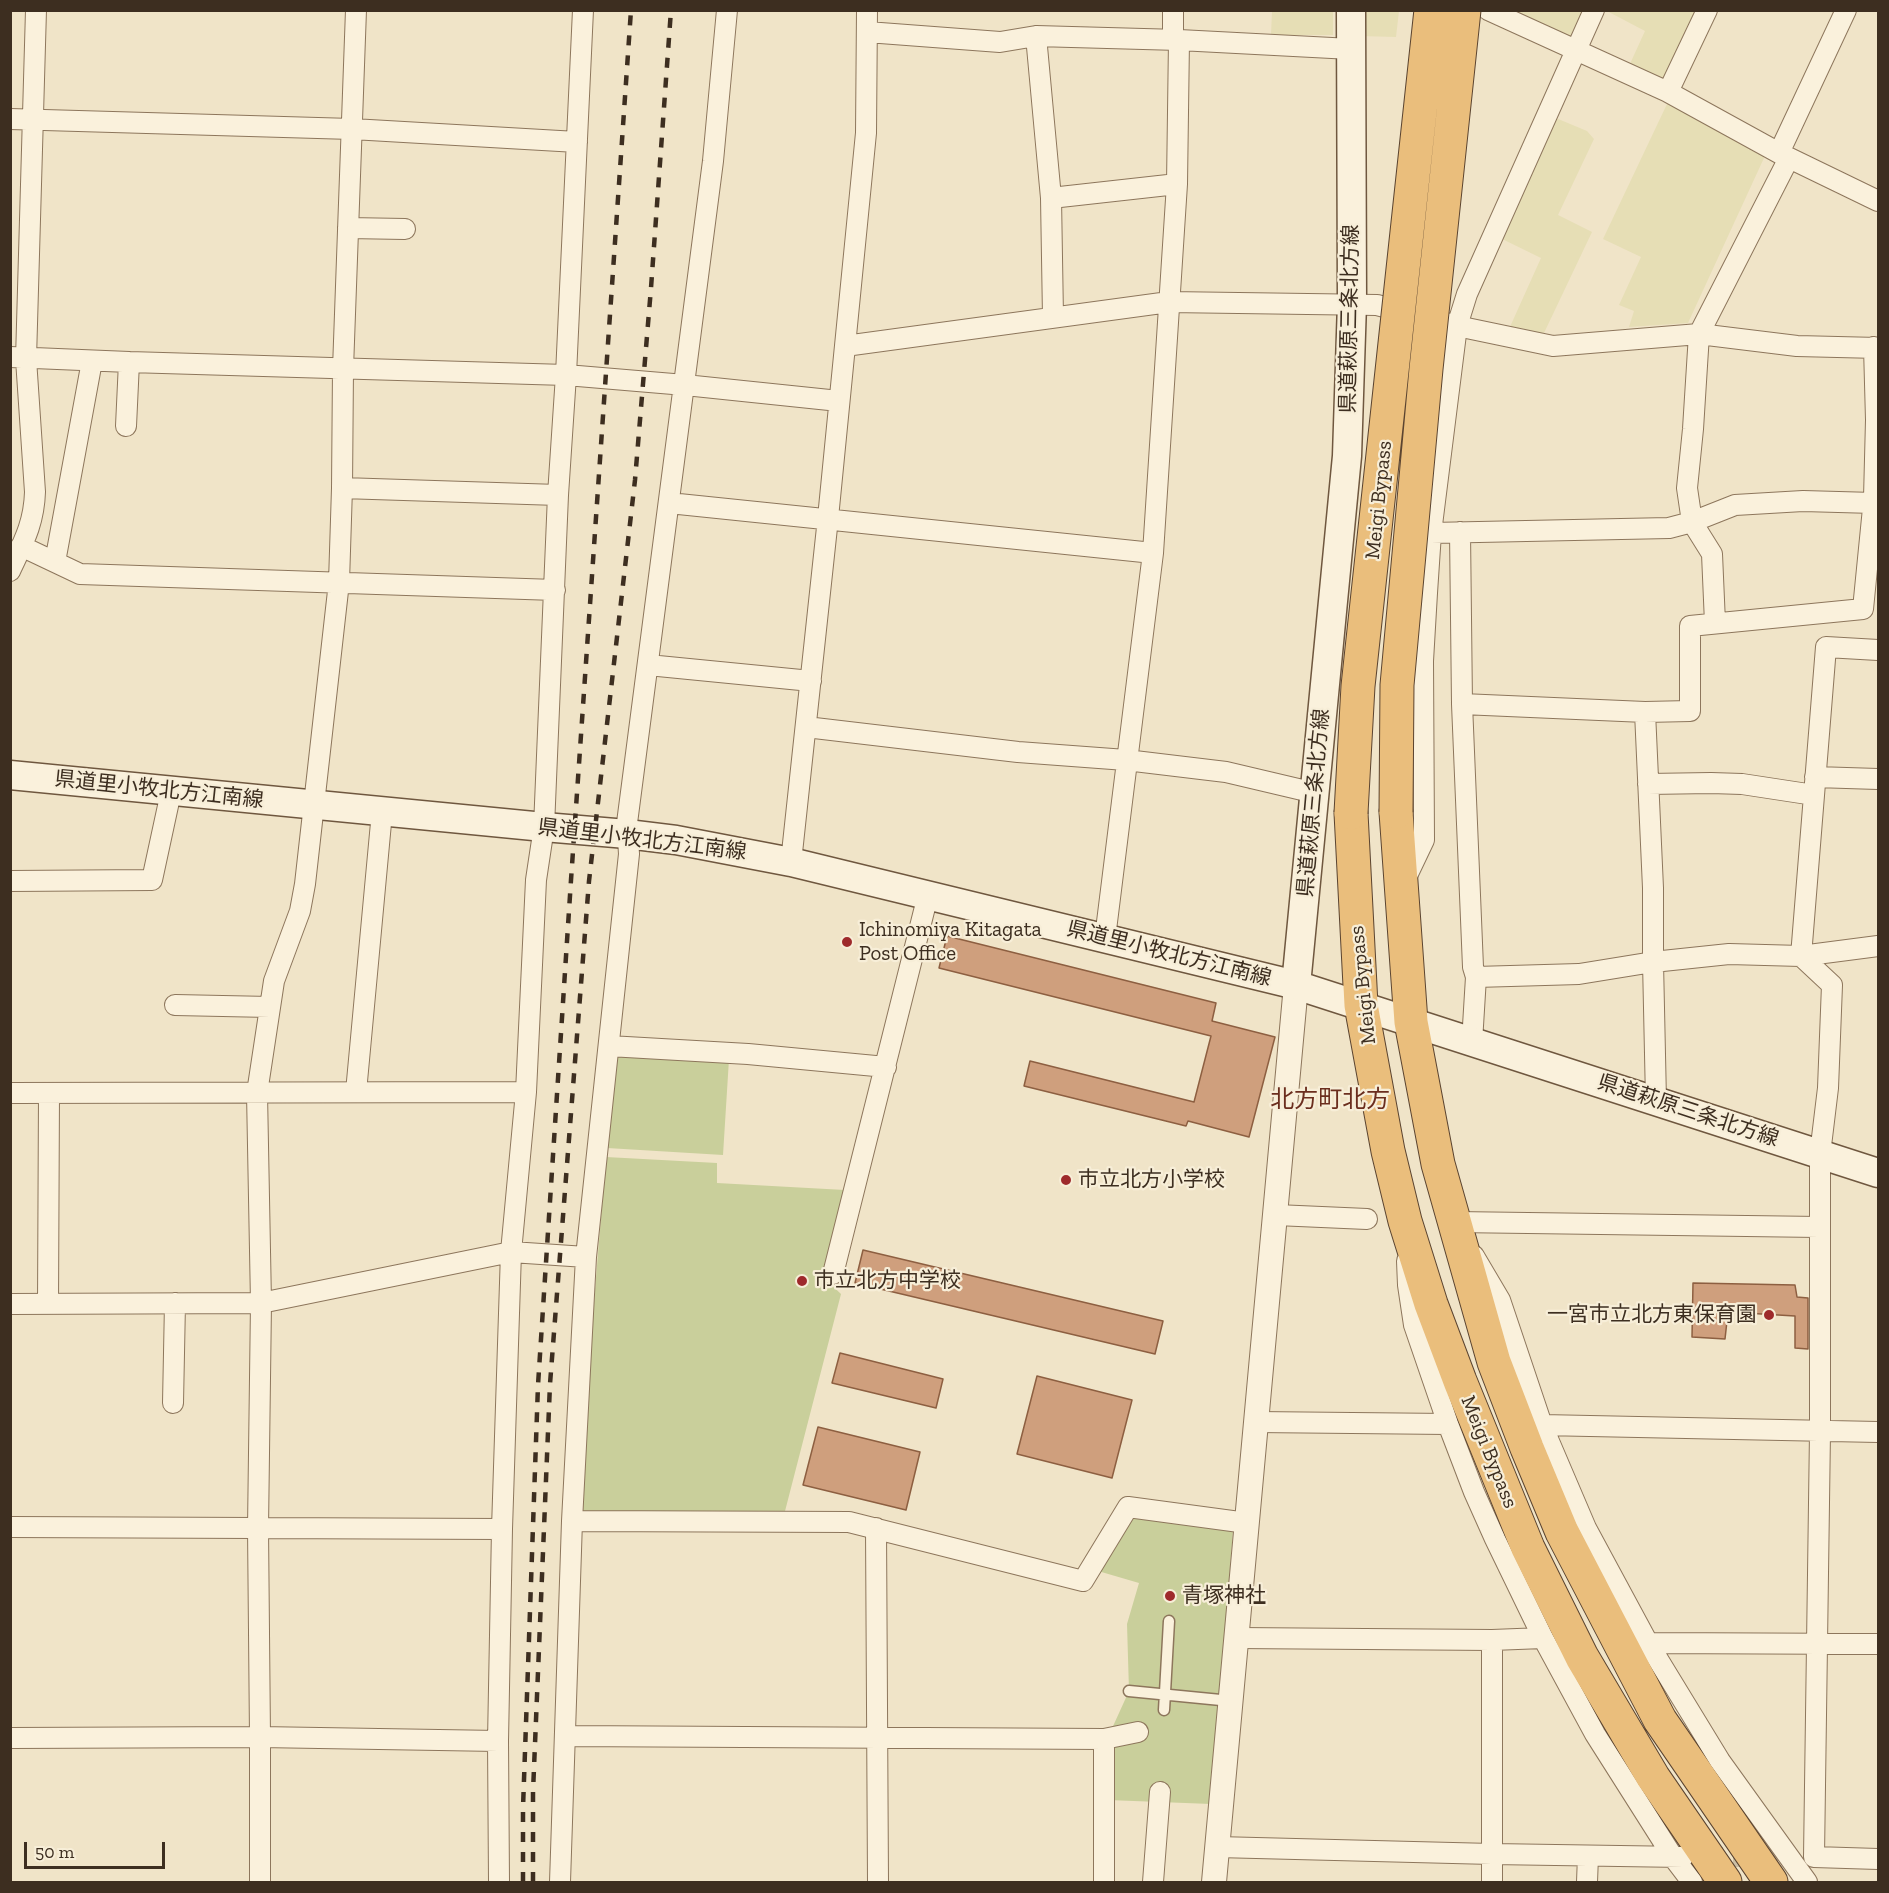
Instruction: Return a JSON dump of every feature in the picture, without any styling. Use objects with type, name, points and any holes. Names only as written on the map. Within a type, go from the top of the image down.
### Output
[{"type":"highway","name":"Meigi Bypass","points":[[1431,10],[1358,686],[1351,813],[1361,1005],[1388,1151],[1405,1221],[1431,1304],[1528,1548],[1582,1657],[1653,1777],[1725,1882]]},
{"type":"highway","name":"Meigi Bypass","points":[[1464,10],[1426,369],[1397,685],[1396,812],[1411,1022],[1438,1164],[1494,1362],[1562,1532],[1660,1720],[1779,1866]]},
{"type":"main road","name":"県道萩原三条北方線","points":[[1351,10],[1352,303],[1347,456],[1296,985],[1878,1173]]},
{"type":"main road","name":"県道里小牧北方江南線","points":[[10,775],[686,841],[790,862],[1296,985]]},
{"type":"street","points":[[10,571],[31,524],[35,492],[18,358],[19,274],[32,120],[36,10]]},
{"type":"street","points":[[260,1882],[258,1528],[261,1303],[257,1093],[274,981],[300,911],[305,884],[339,582],[343,369],[356,10]]},
{"type":"street","points":[[499,1882],[498,1741],[502,1529],[511,1252],[526,1092],[536,880],[544,827],[558,495],[566,375],[583,10]]},
{"type":"street","points":[[560,1882],[572,1521],[586,1257],[629,854],[627,834],[632,782],[713,161],[727,10]]},
{"type":"street","points":[[790,862],[828,519],[866,133],[867,10]]},
{"type":"street","points":[[1105,938],[1153,553],[1177,184],[1176,40],[1173,10]]},
{"type":"street","points":[[1488,10],[1668,92],[1784,155],[1878,201]]},
{"type":"street","points":[[1400,891],[1424,840],[1424,661],[1431,533],[1458,326],[1467,294],[1594,10]]},
{"type":"street","points":[[1668,92],[1707,10]]},
{"type":"street","points":[[1715,623],[1712,554],[1692,522],[1687,488],[1699,334],[1784,155],[1846,10]]},
{"type":"street","points":[[867,32],[1000,42],[1036,36],[1351,49]]},
{"type":"street","points":[[1036,36],[1051,198],[1053,317]]},
{"type":"street","points":[[10,119],[352,129],[577,142]]},
{"type":"street","points":[[1051,198],[1177,184]]},
{"type":"street","points":[[348,228],[405,229]]},
{"type":"street","points":[[845,346],[1169,302],[1377,305],[1458,326],[1553,346],[1699,334],[1797,346],[1876,348],[1874,503],[1863,609],[1690,626],[1690,711],[1645,712],[1462,704]]},
{"type":"street","points":[[18,358],[566,375],[839,401]]},
{"type":"street","points":[[55,562],[92,361]]},
{"type":"street","points":[[126,426],[129,362]]},
{"type":"street","points":[[342,488],[558,495]]},
{"type":"street","points":[[1431,533],[1670,528],[1735,505],[1803,501],[1874,503]]},
{"type":"street","points":[[669,502],[1153,553]]},
{"type":"street","points":[[1460,532],[1462,704],[1473,967],[1476,977],[1472,1042]]},
{"type":"street","points":[[21,546],[80,574],[555,590]]},
{"type":"street","points":[[1801,956],[1829,612]]},
{"type":"street","points":[[1826,647],[1878,650]]},
{"type":"street","points":[[648,665],[811,681]]},
{"type":"street","points":[[1645,712],[1653,888],[1656,1100]]},
{"type":"street","points":[[806,727],[1018,752],[1126,760],[1226,772],[1315,793]]},
{"type":"street","points":[[1648,784],[1814,786],[1878,779]]},
{"type":"street","points":[[10,881],[152,880],[171,792]]},
{"type":"street","points":[[356,1092],[382,812]]},
{"type":"street","points":[[833,1274],[928,895]]},
{"type":"street","points":[[1476,977],[1579,974],[1653,962],[1729,954],[1801,956],[1878,946]]},
{"type":"street","points":[[1801,956],[1832,985],[1828,1088],[1820,1154],[1820,1432],[1814,1857]]},
{"type":"street","points":[[1214,1882],[1296,985]]},
{"type":"street","points":[[175,1005],[270,1007]]},
{"type":"street","points":[[609,1046],[748,1054],[886,1067]]},
{"type":"street","points":[[10,1093],[526,1092]]},
{"type":"street","points":[[48,1304],[49,1093]]},
{"type":"street","points":[[1276,1215],[1367,1219]]},
{"type":"street","points":[[1405,1221],[1408,1285],[1414,1325],[1448,1424],[1491,1530],[1543,1638],[1594,1734],[1678,1857],[1692,1882]]},
{"type":"street","points":[[1455,1222],[1819,1227]]},
{"type":"street","points":[[1455,1222],[1500,1300],[1542,1425],[1586,1528],[1648,1643],[1720,1761],[1779,1866],[1807,1882]]},
{"type":"street","points":[[10,1304],[261,1303],[511,1252],[586,1257]]},
{"type":"street","points":[[173,1403],[175,1303]]},
{"type":"street","points":[[1257,1422],[1448,1424]]},
{"type":"street","points":[[1542,1425],[1878,1432]]},
{"type":"street","points":[[572,1521],[849,1521],[1083,1581],[1128,1507],[1247,1523]]},
{"type":"street","points":[[10,1527],[502,1529]]},
{"type":"street","points":[[876,1528],[878,1882]]},
{"type":"street","points":[[1237,1638],[1492,1640],[1543,1638]]},
{"type":"street","points":[[1492,1640],[1492,1882]]},
{"type":"street","points":[[1648,1643],[1878,1644]]},
{"type":"street","points":[[565,1736],[1104,1739],[1138,1732]]},
{"type":"street","points":[[10,1738],[260,1737],[498,1741]]},
{"type":"street","points":[[1104,1739],[1104,1882]]},
{"type":"street","points":[[1153,1882],[1160,1792]]},
{"type":"street","points":[[1217,1847],[1678,1857]]},
{"type":"street","points":[[1587,1882],[1588,1856]]},
{"type":"street","points":[[1779,1866],[1814,1857],[1878,1859]]},
{"type":"lane","points":[[1164,1710],[1169,1621]]},
{"type":"lane","points":[[1129,1691],[1231,1701]]},
{"type":"shaded area","points":[[1605,10],[1701,11],[1668,79],[1660,81],[1629,66],[1645,31]]},
{"type":"shaded area","points":[[1272,11],[1333,11],[1333,35],[1271,35]]},
{"type":"shaded area","points":[[1359,11],[1399,11],[1396,37],[1359,36]]},
{"type":"shaded area","points":[[1511,11],[1585,11],[1570,39]]},
{"type":"shaded area","points":[[1667,104],[1759,147],[1764,158],[1688,323],[1629,327],[1634,311],[1619,305],[1641,257],[1603,239]]},
{"type":"shaded area","points":[[1551,116],[1587,131],[1594,139],[1558,215],[1592,232],[1544,333],[1509,329],[1541,258],[1496,236]]},
{"type":"green space","points":[[616,1053],[729,1059],[723,1155],[607,1148]]},
{"type":"green space","points":[[606,1157],[717,1163],[717,1183],[845,1190],[824,1278],[841,1294],[784,1515],[586,1515],[581,1509],[592,1326]]},
{"type":"green space","points":[[1136,1516],[1233,1531],[1211,1804],[1108,1800],[1109,1735],[1129,1691],[1127,1624],[1139,1583],[1098,1571],[1129,1519]]},
{"type":"building","points":[[947,936],[1216,1003],[1212,1021],[1275,1037],[1249,1137],[1188,1121],[1186,1126],[1024,1086],[1030,1061],[1194,1102],[1211,1036],[939,968]]},
{"type":"building","points":[[863,1250],[1163,1321],[1155,1354],[855,1283]]},
{"type":"building","points":[[1693,1283],[1795,1285],[1797,1297],[1808,1298],[1808,1349],[1795,1348],[1795,1316],[1728,1312],[1725,1339],[1692,1337]]},
{"type":"building","points":[[840,1353],[943,1379],[936,1408],[832,1383]]},
{"type":"building","points":[[1037,1376],[1132,1400],[1112,1478],[1017,1454]]},
{"type":"building","points":[[818,1427],[920,1452],[906,1510],[803,1485]]},
{"type":"tunnel","points":[[1703,1857],[1778,1857]]},
{"type":"railway","points":[[523,1882],[523,1808],[538,1385],[631,10]]},
{"type":"railway","points":[[533,1882],[533,1792],[550,1384],[589,881],[635,480],[671,10]]},
{"type":"place","name":"Ichinomiya Kitagata Post Office","points":[[847,942]]},
{"type":"place","name":"市立北方小学校","points":[[1066,1180]]},
{"type":"place","name":"市立北方中学校","points":[[802,1281]]},
{"type":"place","name":"一宮市立北方東保育園","points":[[1769,1315]]},
{"type":"place","name":"青塚神社","points":[[1170,1596]]},
{"type":"district","name":"北方町北方","points":[[1330,1100]]}]
